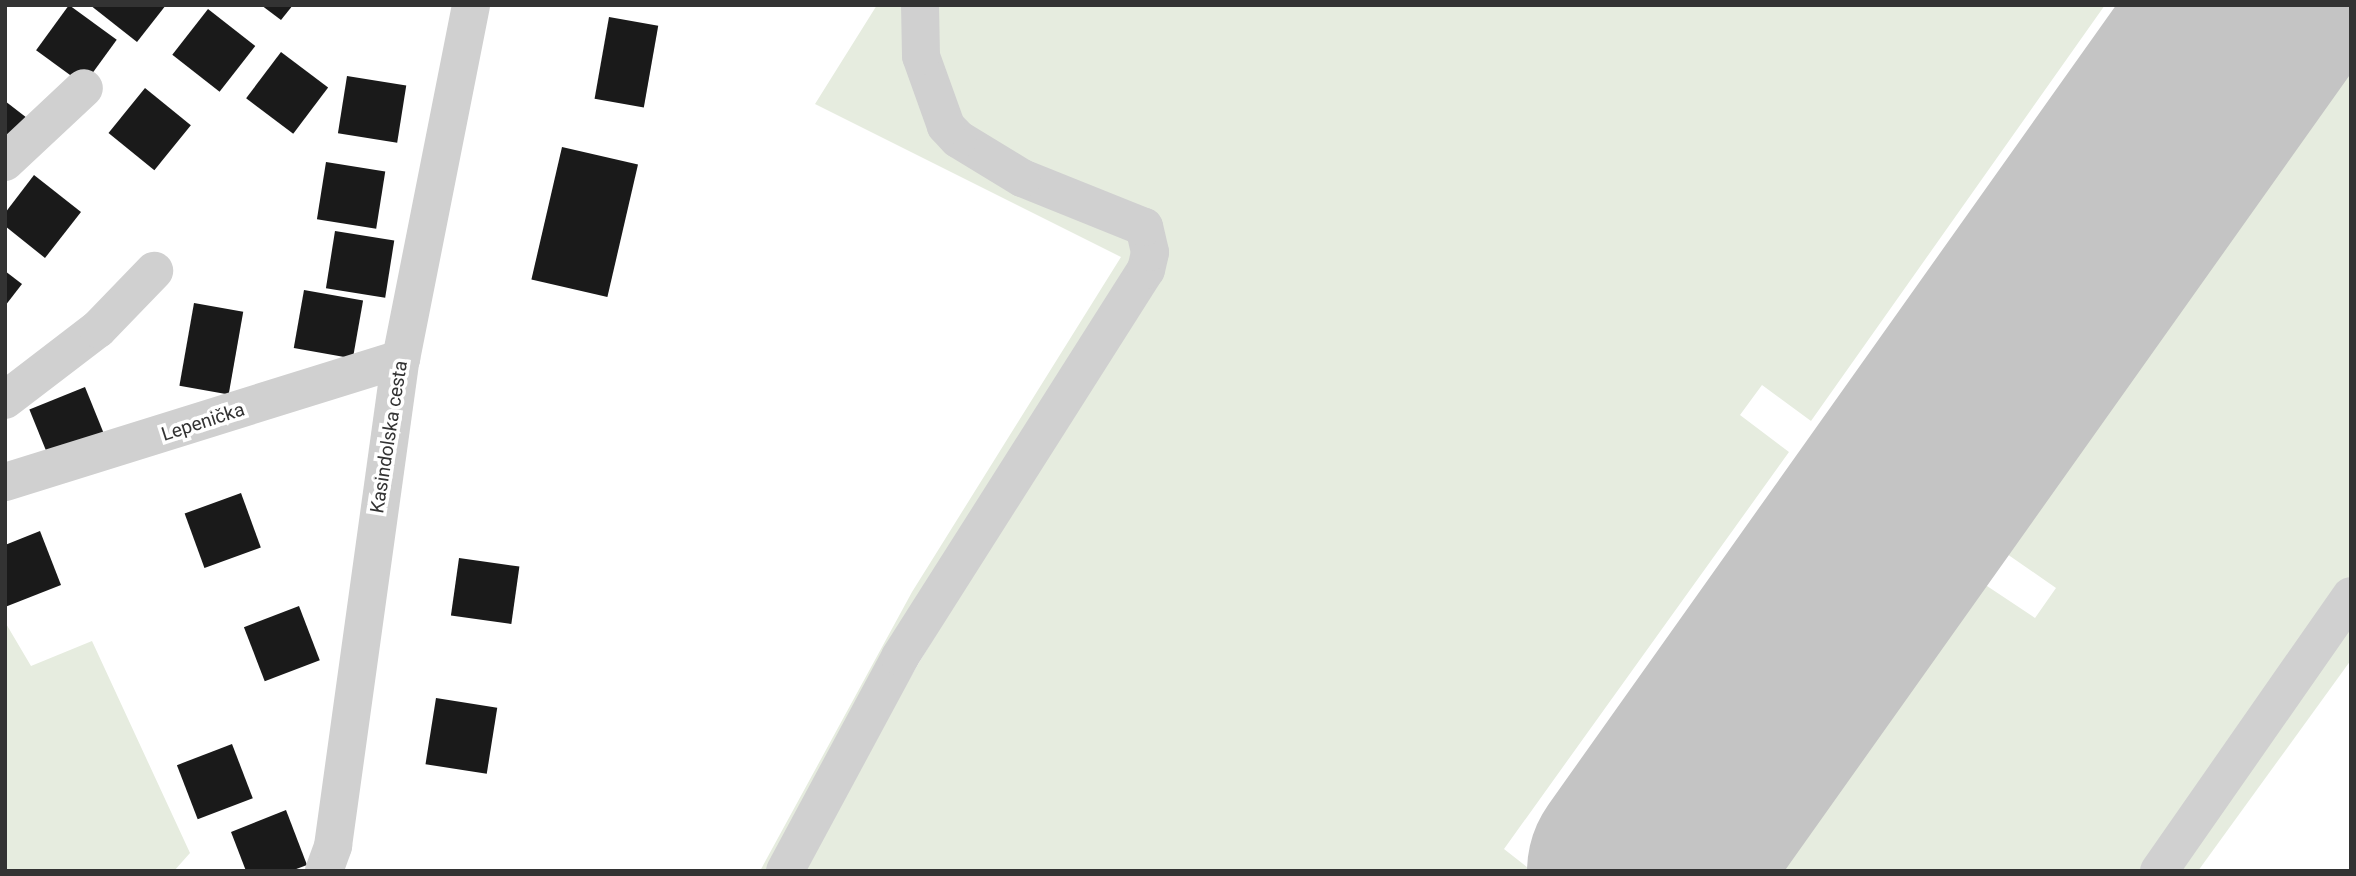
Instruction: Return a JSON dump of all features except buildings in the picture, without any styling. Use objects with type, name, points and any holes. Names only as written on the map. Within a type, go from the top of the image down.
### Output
[{"type":"street","name":"Kasindolska cesta","points":[[324,871],[333,846],[401,359],[471,5]]},
{"type":"street","points":[[785,871],[900,657],[1146,270],[1150,252],[1144,227],[1022,178],[958,139],[946,126],[921,56],[920,5]]},
{"type":"street","points":[[5,162],[84,88]]},
{"type":"street","points":[[5,400],[98,328],[154,271]]},
{"type":"street","name":"Lepenička","points":[[5,482],[401,359]]},
{"type":"street","points":[[2159,871],[2351,596]]},
{"type":"shaded area","points":[[877,5],[909,5],[923,102],[1124,230],[1136,256],[776,871],[760,871],[912,592],[1121,257],[815,104]]},
{"type":"shaded area","points":[[930,5],[2105,5],[1811,421],[1762,385],[1740,415],[1789,452],[1504,849],[1532,871],[794,871],[1162,258],[994,155],[943,92]]},
{"type":"shaded area","points":[[2351,64],[2351,578],[2145,871],[1777,871],[1984,584],[2035,618],[2056,588],[2007,554]]},
{"type":"shaded area","points":[[2351,612],[2351,660],[2198,871],[2170,871]]},
{"type":"shaded area","points":[[5,622],[31,666],[92,641],[190,853],[174,871],[5,871]]},
{"type":"runway","points":[[1642,871],[2257,5]]}]
